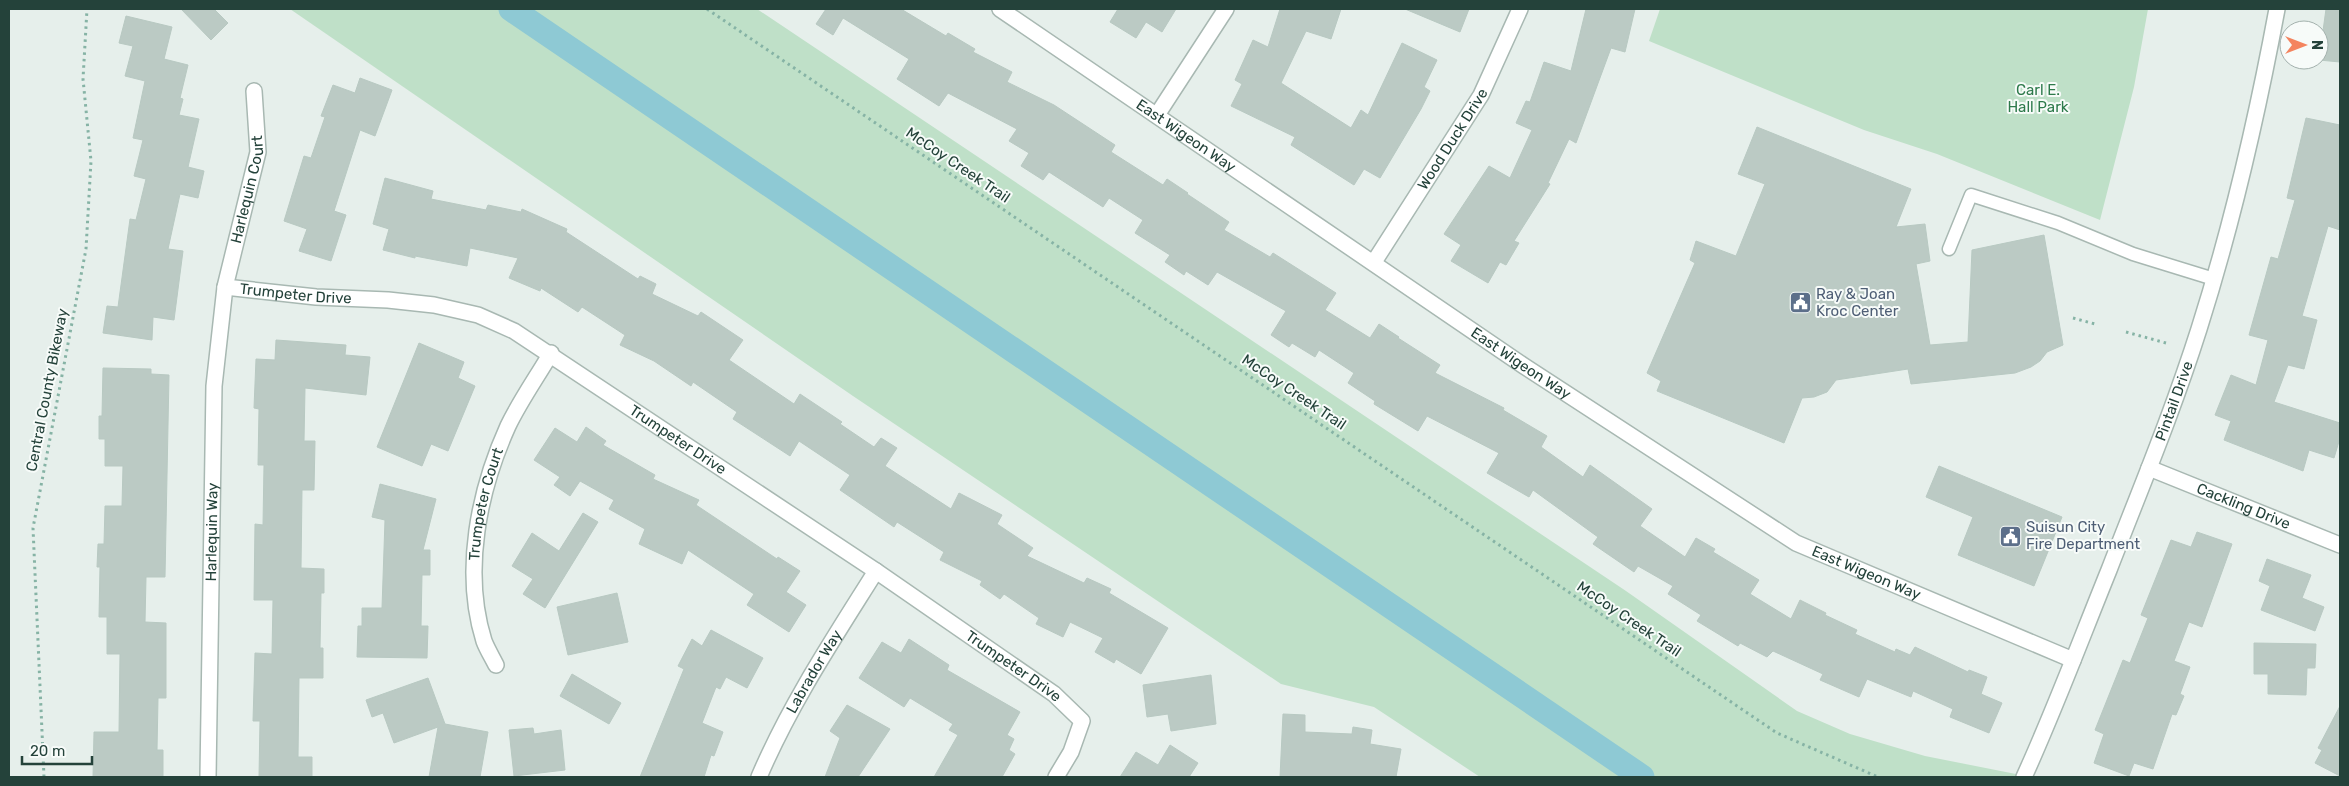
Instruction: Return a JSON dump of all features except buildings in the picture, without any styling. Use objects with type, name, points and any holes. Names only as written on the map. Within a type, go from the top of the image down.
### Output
[{"type":"street","name":"East Wigeon Way","points":[[1000,9],[1524,366],[1796,543],[2073,660]]},
{"type":"street","points":[[1157,115],[1226,9]]},
{"type":"street","name":"Wood Duck Drive","points":[[1374,262],[1480,95],[1520,9]]},
{"type":"street","name":"Pintail Drive","points":[[2024,777],[2046,728],[2149,468],[2199,330],[2236,200],[2266,69],[2277,9]]},
{"type":"street","name":"Harlequin Court","points":[[225,287],[258,152],[254,91]]},
{"type":"street","name":"Trumpeter Drive","points":[[225,287],[316,297],[388,300],[434,305],[478,315],[514,331],[551,353],[876,571],[1054,694],[1082,721],[1072,752],[1056,777]]},
{"type":"street","name":"Harlequin Way","points":[[208,777],[214,386],[225,287]]},
{"type":"street","name":"Trumpeter Court","points":[[496,665],[484,642],[476,600],[474,568],[477,533],[492,465],[509,424],[551,353]]},
{"type":"street","name":"Cackling Drive","points":[[2149,468],[2340,546]]},
{"type":"street","name":"Labrador Way","points":[[759,777],[777,734],[824,652],[876,571]]},
{"type":"lane","points":[[1949,249],[1971,195],[2058,223],[2133,254],[2214,279]]},
{"type":"path","name":"Central County Bikeway","points":[[44,777],[34,528],[86,249],[91,161],[83,79],[87,9]]},
{"type":"path","name":"McCoy Creek Trail","points":[[707,9],[1777,733],[1878,777]]},
{"type":"path","points":[[2073,318],[2095,324]]},
{"type":"path","points":[[2126,332],[2166,343]]},
{"type":"green space","points":[[290,9],[757,9],[1626,591],[1797,711],[1850,734],[1925,756],[2031,777],[1480,777],[1374,707],[1281,684],[853,396]]},
{"type":"green space","name":"Carl E. Hall Park","points":[[1660,9],[2148,9],[2134,87],[2100,220],[1937,154],[1864,130],[1649,41]]},
{"type":"waterway","points":[[511,9],[1642,777]]},
{"type":"place","name":"Ray & Joan Kroc Center","points":[[1800,303]]},
{"type":"place","name":"Suisun City Fire Department","points":[[2010,536]]}]
